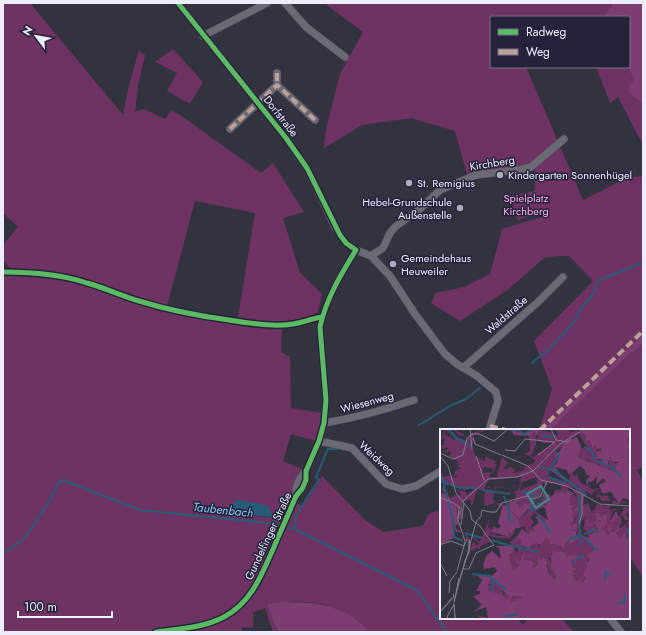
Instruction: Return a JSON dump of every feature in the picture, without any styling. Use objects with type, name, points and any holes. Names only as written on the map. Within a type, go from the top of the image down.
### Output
[{"type":"street","name":"Dorfstraße","points":[[178,3],[286,138],[307,168],[340,235],[346,243],[356,250],[372,256],[390,276],[415,314],[445,354],[463,368],[477,376],[496,392],[498,401],[489,429]]},
{"type":"street","points":[[203,36],[256,6],[267,3]]},
{"type":"street","points":[[285,3],[306,27],[345,57]]},
{"type":"street","points":[[258,103],[277,85],[277,73]]},
{"type":"street","points":[[277,85],[315,120]]},
{"type":"street","name":"Dorfstraße","points":[[230,129],[258,103]]},
{"type":"street","name":"Kirchberg","points":[[372,256],[383,248],[395,226],[421,208],[440,190],[476,175],[519,170],[531,167],[564,139]]},
{"type":"street","name":"Gundelfinger Straße","points":[[156,632],[203,625],[223,618],[245,601],[256,587],[296,496],[302,489],[306,480],[306,471],[324,423],[326,400],[320,347],[320,327],[322,317],[336,284],[356,250]]},
{"type":"street","name":"Waldstraße","points":[[463,368],[538,302],[562,277]]},
{"type":"street","name":"Wiesenweg","points":[[324,423],[371,414],[414,400]]},
{"type":"street","name":"Weidweg","points":[[318,441],[352,448],[386,484],[402,489],[416,486],[440,472]]},
{"type":"street","points":[[611,619],[621,632]]},
{"type":"green space","points":[[3,3],[30,3],[123,115],[129,85],[139,51],[145,55],[138,86],[135,112],[144,109],[165,119],[171,110],[261,173],[273,163],[304,212],[283,218],[300,273],[322,294],[318,312],[296,323],[282,324],[281,352],[290,357],[291,408],[322,413],[316,441],[291,434],[283,461],[304,470],[296,480],[291,500],[303,506],[322,476],[365,520],[384,532],[423,526],[429,514],[440,511],[440,619],[518,619],[523,625],[528,619],[562,619],[574,632],[369,632],[353,617],[333,608],[312,603],[279,602],[268,604],[278,632],[273,632],[265,608],[253,612],[253,628],[242,627],[242,632],[3,632],[3,270],[12,270],[3,260],[3,245],[18,227],[3,213]],"holes":[[[195,201],[255,213],[237,323],[166,310]],[[235,501],[258,503],[270,510],[272,518],[255,516],[237,511]]]},
{"type":"green space","name":"Spielplatz Kirchberg","points":[[324,3],[612,3],[611,7],[604,16],[490,16],[490,68],[526,68],[583,200],[627,178],[643,176],[643,334],[544,429],[539,429],[552,389],[534,341],[593,281],[569,256],[544,258],[509,289],[460,321],[431,303],[436,293],[464,287],[490,274],[502,229],[542,217],[540,213],[518,220],[509,196],[535,191],[535,169],[531,167],[468,178],[455,131],[411,118],[362,125],[324,148],[326,129],[340,74],[363,32]]},
{"type":"green space","points":[[173,49],[203,82],[190,104],[167,91],[177,73],[155,62]]},
{"type":"green space","points":[[596,68],[628,68],[634,80],[630,94],[643,104],[643,145],[618,97],[610,103]]},
{"type":"green space","points":[[643,344],[643,467],[637,470],[643,482],[643,577],[630,558],[630,429],[549,429],[627,356]]},
{"type":"shaded area","points":[[612,3],[643,3],[643,104],[630,94],[629,86],[634,80],[628,68],[630,68],[630,16],[604,16],[611,7]]},
{"type":"shaded area","points":[[643,334],[643,344],[627,356],[556,424],[549,429],[544,429]]},
{"type":"shaded area","points":[[300,602],[328,606],[345,612],[353,617],[369,632],[278,632],[267,604]]},
{"type":"water","points":[[237,500],[258,503],[269,507],[273,518],[240,513],[233,507],[233,503]]},
{"type":"waterway","points":[[532,363],[545,353],[573,324],[580,310],[595,290],[599,280],[635,266],[643,261]]},
{"type":"waterway","points":[[419,425],[450,406],[466,399],[480,388]]},
{"type":"waterway","points":[[295,529],[296,516],[319,480],[316,477],[328,449],[337,449]]},
{"type":"waterway","name":"Taubenbach","points":[[3,554],[25,538],[49,502],[59,482],[63,480],[140,510],[267,523],[295,529],[417,590],[447,632]]},
{"type":"waterway","points":[[228,519],[230,515],[237,511]]},
{"type":"waterway","name":"Taubenbach","points":[[273,518],[277,524]]},
{"type":"marked path","points":[[277,73],[277,85]]},
{"type":"marked path","points":[[230,129],[277,85],[315,120]]},
{"type":"marked path","points":[[541,429],[643,331]]},
{"type":"marked path","points":[[490,426],[502,429]]},
{"type":"cycle path","points":[[156,632],[199,626],[224,617],[242,604],[260,577],[296,496],[302,489],[306,480],[306,471],[319,441],[324,423],[326,400],[320,327],[330,297],[356,250],[346,243],[340,235],[307,168],[286,138],[178,3]]},
{"type":"cycle path","points":[[3,272],[35,273],[67,277],[161,307],[195,315],[249,323],[288,325],[322,317]]},
{"type":"place","name":"Kindergarten Sonnenhügel","points":[[500,175]]},
{"type":"place","name":"St. Remigius","points":[[409,183]]},
{"type":"place","name":"Hebel-Grundschule Außenstelle","points":[[460,208]]},
{"type":"place","name":"Gemeindehaus Heuweiler","points":[[393,264]]}]
